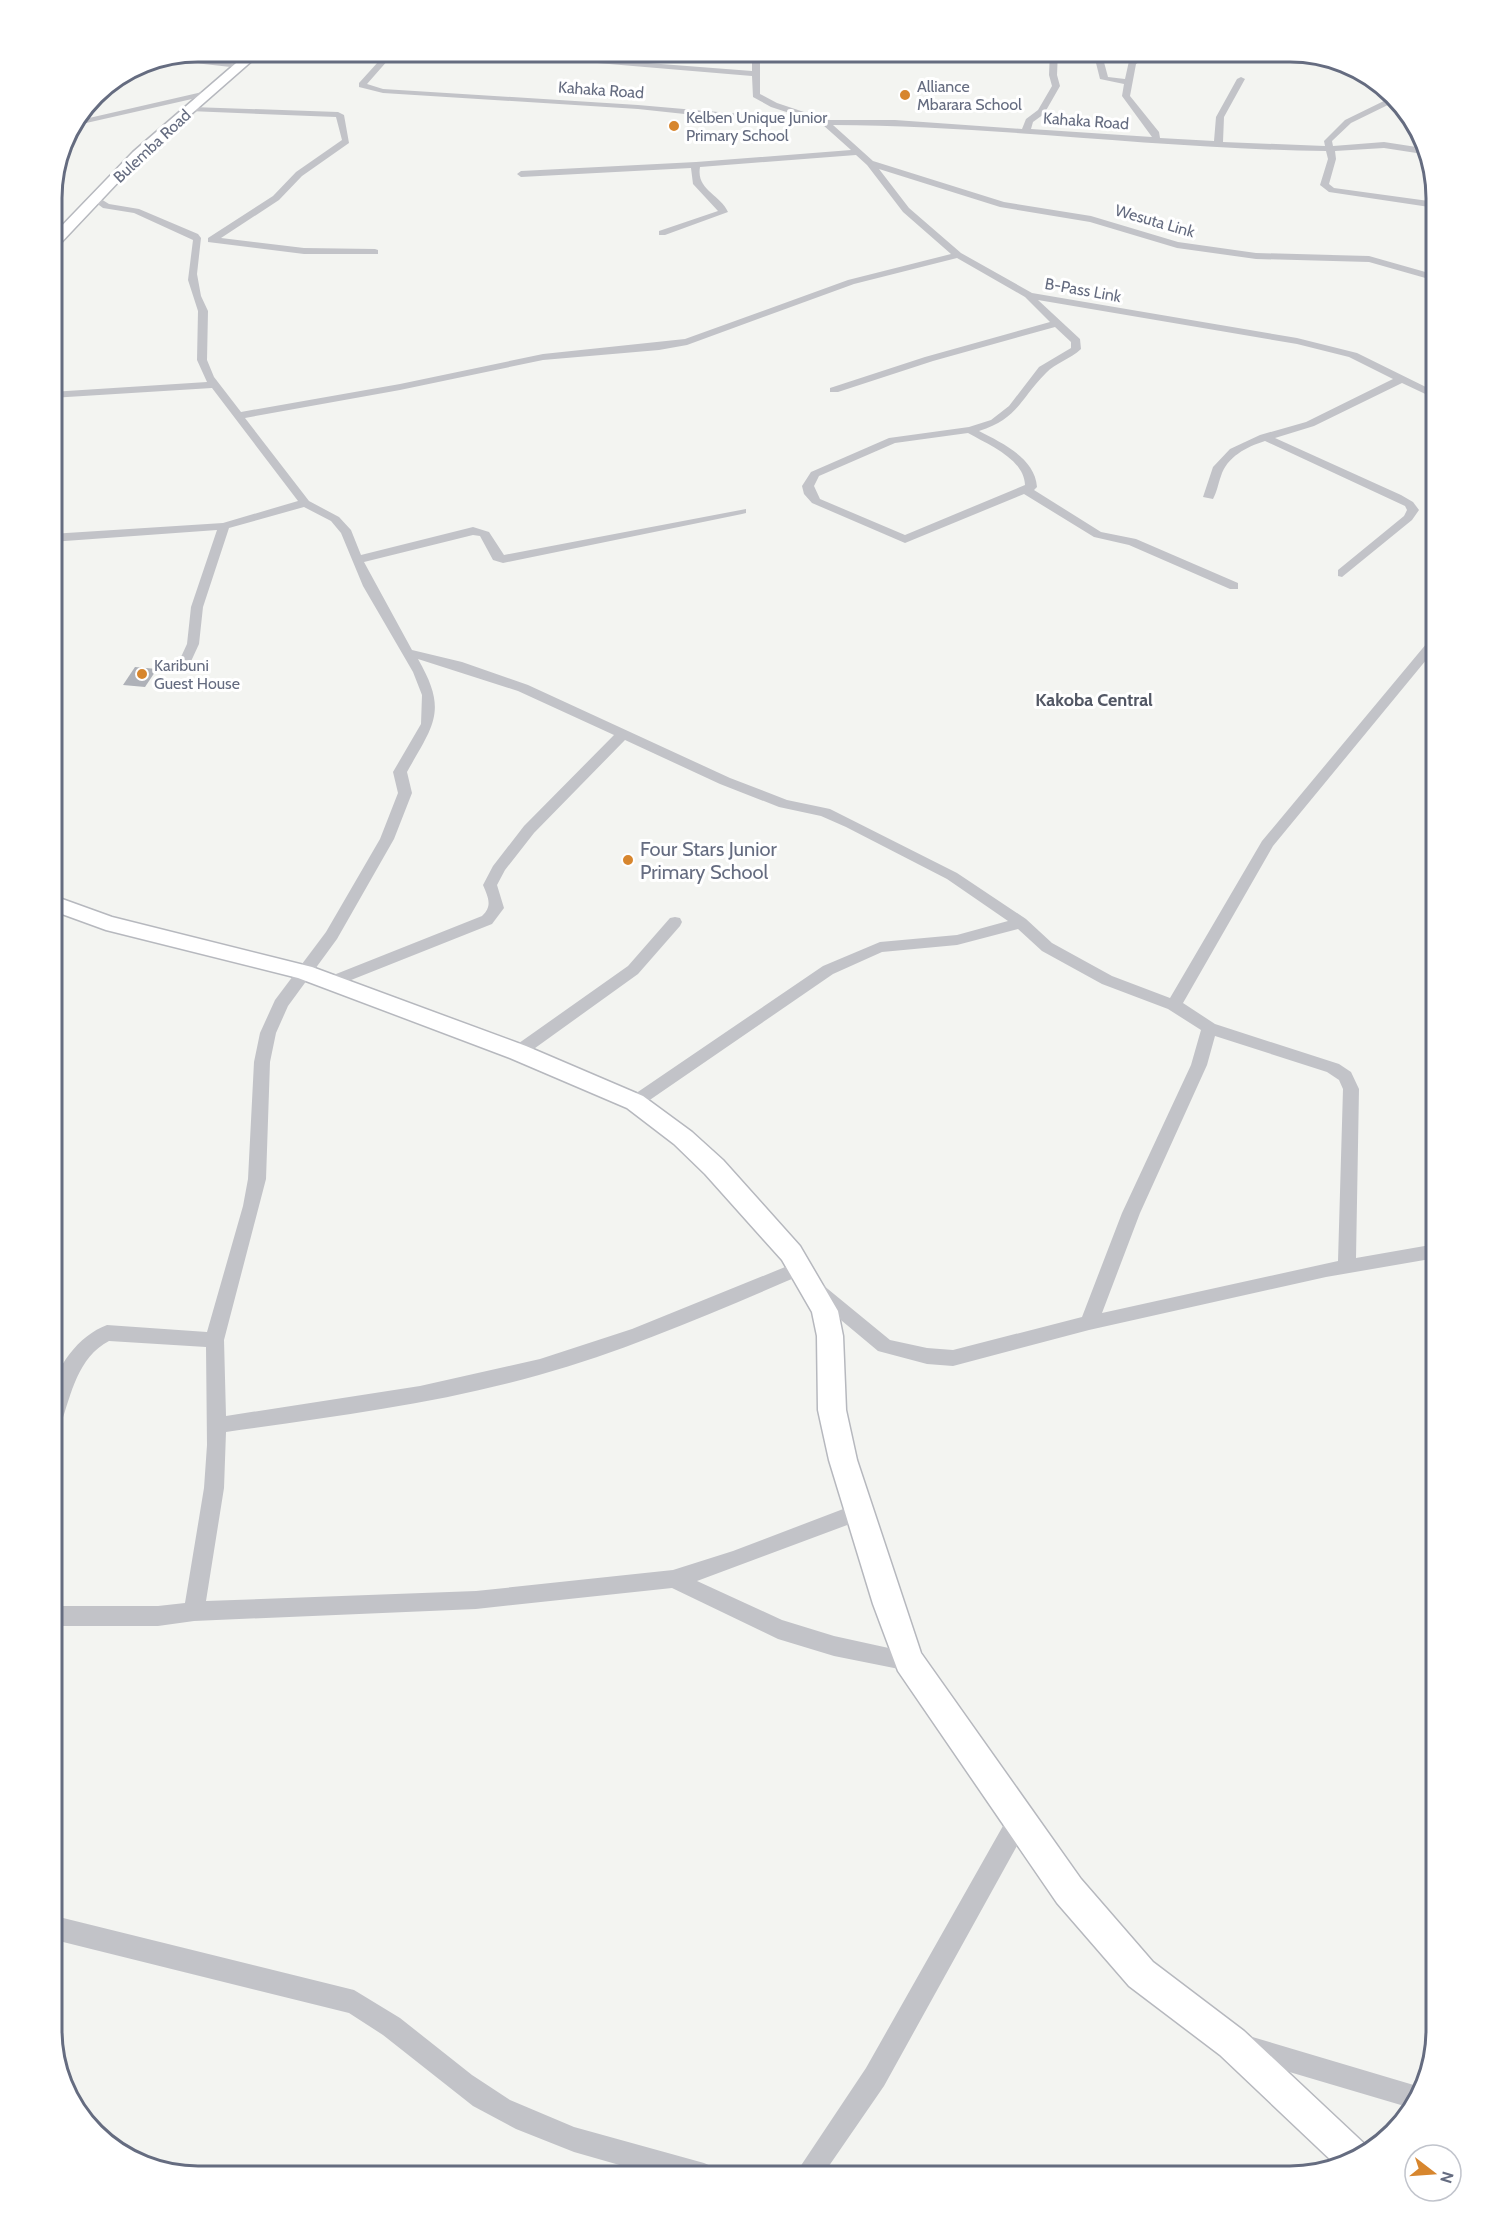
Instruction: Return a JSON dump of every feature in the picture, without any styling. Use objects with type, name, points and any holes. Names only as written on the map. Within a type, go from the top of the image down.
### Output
[{"type":"street","points":[[200,62],[240,66]]},
{"type":"street","name":"Bulemba Road","points":[[62,234],[137,155],[245,62]]},
{"type":"street","name":"Kahaka Road","points":[[382,62],[362,85],[383,91],[638,107],[786,122],[1026,131],[1219,145],[1332,149],[1384,145],[1416,150]]},
{"type":"street","points":[[599,62],[757,74]]},
{"type":"street","name":"B-Pass Link","points":[[756,62],[754,92],[762,100],[824,122],[870,163],[906,210],[958,255],[1029,295],[1297,341],[1353,355],[1426,391]]},
{"type":"street","points":[[1026,131],[1029,121],[1041,112],[1056,86],[1053,75],[1054,62]]},
{"type":"street","points":[[1100,62],[1104,79],[1129,82]]},
{"type":"street","points":[[1134,62],[1126,96],[1156,134],[1156,141]]},
{"type":"street","points":[[1219,145],[1217,131],[1219,114],[1241,79]]},
{"type":"street","points":[[87,119],[211,92]]},
{"type":"street","points":[[1387,102],[1342,125],[1328,141],[1332,149],[1326,188],[1426,203]]},
{"type":"street","points":[[192,108],[338,115],[341,117],[346,141],[299,174],[270,203],[212,240]]},
{"type":"street","points":[[521,174],[696,165],[856,152]]},
{"type":"street","name":"Wesuta Link","points":[[870,163],[1003,205],[1091,219],[1177,245],[1256,256],[1369,259],[1426,275]]},
{"type":"street","points":[[662,232],[723,212],[694,179],[696,165]]},
{"type":"street","points":[[96,199],[106,206],[143,214],[195,236],[198,240],[304,251],[375,252]]},
{"type":"street","points":[[194,1611],[214,1488],[217,1425],[215,1340],[220,1314],[252,1206],[257,1179],[262,1062],[268,1033],[281,1004],[332,935],[387,839],[405,793],[400,772],[428,724],[430,709],[429,694],[410,653],[396,636],[357,560],[347,532],[335,519],[305,503],[215,385],[201,362],[199,350],[203,313],[197,298],[191,264],[198,240]]},
{"type":"street","points":[[238,416],[400,387],[543,357],[659,347],[687,342],[851,282],[958,255]]},
{"type":"street","points":[[970,430],[1012,454],[1026,469],[1032,487],[905,539],[816,501],[810,495],[808,486],[814,474],[885,443],[911,436],[970,430],[1005,416],[1043,369],[1076,349],[1076,341],[1029,295]]},
{"type":"street","points":[[834,390],[929,359],[1057,323]]},
{"type":"street","points":[[1209,497],[1218,468],[1226,458],[1264,437],[1307,426],[1402,379]]},
{"type":"street","points":[[62,394],[215,385]]},
{"type":"street","points":[[1264,437],[1397,497],[1409,504],[1413,510],[1408,518],[1342,573]]},
{"type":"street","points":[[1026,490],[1084,529],[1098,535],[1132,542],[1233,586]]},
{"type":"street","points":[[62,537],[224,526],[305,503]]},
{"type":"street","points":[[357,560],[473,531],[485,534],[497,558],[503,559],[558,550],[742,511]]},
{"type":"street","points":[[181,670],[192,644],[197,607],[221,542],[224,526]]},
{"type":"street","points":[[1174,1005],[1267,844],[1426,652]]},
{"type":"street","points":[[410,653],[457,665],[523,688],[764,796],[784,804],[825,812],[952,876],[1021,923],[1047,947],[1107,980],[1174,1005],[1209,1028],[1333,1068],[1345,1076],[1351,1089],[1347,1266]]},
{"type":"street","points":[[331,982],[488,920],[497,912],[498,905],[490,885],[499,868],[540,820],[623,734]]},
{"type":"street","points":[[62,906],[106,922],[304,972],[518,1052],[635,1102],[683,1138],[714,1167],[791,1254],[825,1311],[828,1322],[832,1410],[843,1460],[888,1604],[909,1661],[949,1722],[1020,1818],[1070,1892],[1141,1974],[1232,2043],[1348,2151]]},
{"type":"street","points":[[518,1052],[625,976],[675,922]]},
{"type":"street","points":[[635,1102],[828,970],[880,947],[957,940],[1021,923]]},
{"type":"street","points":[[1089,1323],[1131,1213],[1199,1065],[1209,1028]]},
{"type":"street","points":[[804,1275],[885,1346],[927,1356],[953,1358],[1089,1323],[1347,1266],[1426,1253]]},
{"type":"street","points":[[217,1425],[423,1394],[540,1367],[804,1275]]},
{"type":"street","points":[[62,1395],[72,1369],[93,1339],[107,1334],[215,1340]]},
{"type":"street","points":[[62,1616],[158,1616],[194,1611],[476,1600],[673,1579],[733,1560],[860,1512]]},
{"type":"street","points":[[673,1579],[778,1629],[834,1646],[909,1661]]},
{"type":"street","points":[[814,2166],[875,2078],[1020,1818]]},
{"type":"street","points":[[62,1930],[354,2002],[374,2013],[472,2091],[504,2110],[554,2132],[668,2165]]},
{"type":"street","points":[[1232,2043],[1408,2095]]},
{"type":"building","name":"Karibuni Guest House","points":[[135,667],[157,669],[145,687],[123,685]]},
{"type":"place","name":"Alliance Mbarara School","points":[[905,95]]},
{"type":"place","name":"Kelben Unique Junior Primary School","points":[[674,126]]},
{"type":"place","name":"Karibuni Guest House","points":[[142,674]]},
{"type":"place","name":"Four Stars Junior Primary School","points":[[628,860]]},
{"type":"district","name":"Kakoba Central","points":[[1094,700]]}]
